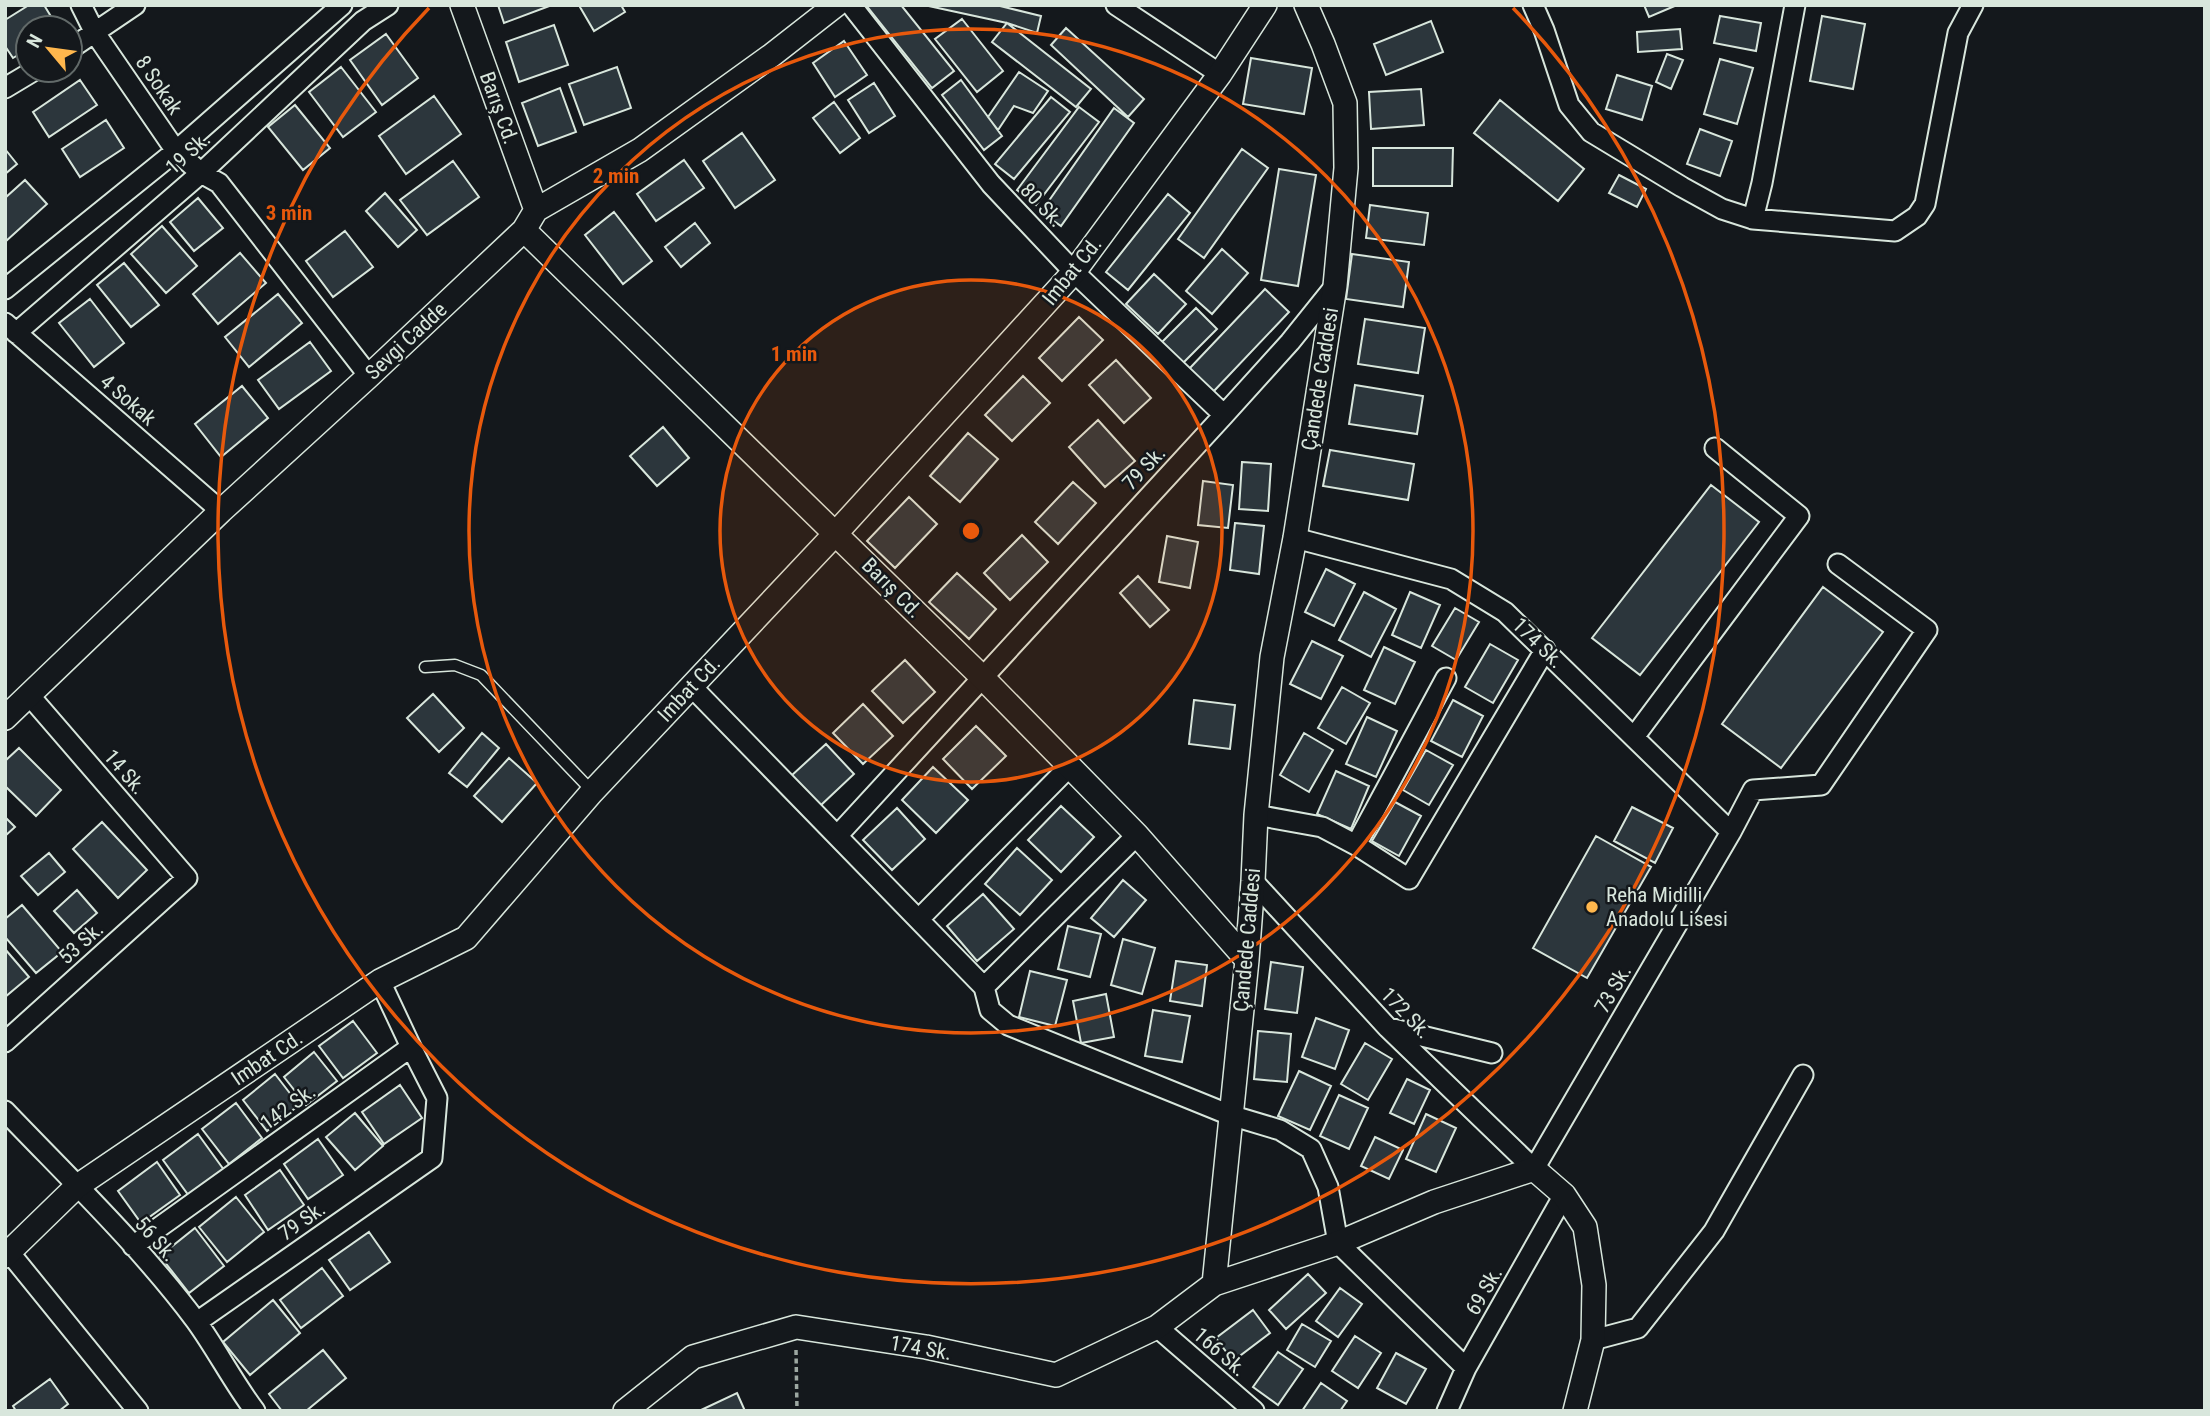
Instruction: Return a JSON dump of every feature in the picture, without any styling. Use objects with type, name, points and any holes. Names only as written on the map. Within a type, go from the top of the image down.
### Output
[{"type":"street","name":"8 Sokak","points":[[81,5],[95,33],[176,152],[201,173],[219,183],[369,376]]},
{"type":"street","points":[[84,40],[135,5]]},
{"type":"street","name":"19 Sk.","points":[[5,289],[176,152],[341,5]]},
{"type":"street","name":"19 Sk.","points":[[11,328],[201,173],[363,21],[388,5]]},
{"type":"street","name":"Barış Cd.","points":[[462,5],[536,210]]},
{"type":"street","name":"Sevgi Cadde","points":[[5,718],[221,511],[524,230],[536,210],[640,150],[836,5]]},
{"type":"street","name":"80 Sk.","points":[[851,5],[991,184],[1074,272],[1224,415]]},
{"type":"street","points":[[1116,5],[1220,74]]},
{"type":"street","name":"Imbat Cd.","points":[[7,1254],[76,1187],[380,981],[466,939],[592,792],[836,533],[1074,272],[1220,74],[1265,5]]},
{"type":"street","name":"Çandede Caddesi","points":[[1214,1284],[1247,960],[1255,815],[1272,657],[1335,286],[1346,168],[1345,103],[1306,5]]},
{"type":"street","points":[[1533,5],[1569,105],[1591,132],[1722,209],[1752,219],[1895,231],[1917,216],[1925,204],[1958,33],[1973,5]]},
{"type":"street","points":[[1752,219],[1762,183],[1795,5]]},
{"type":"street","name":"Barış Cd.","points":[[524,230],[982,677],[1137,835],[1247,960]]},
{"type":"street","name":"79 Sk.","points":[[838,835],[1224,415],[1290,342],[1335,286]]},
{"type":"street","name":"4 Sokak","points":[[11,328],[221,511]]},
{"type":"street","points":[[1634,737],[1799,516],[1715,449]]},
{"type":"street","name":"174 Sk.","points":[[1294,538],[1451,579],[1505,612],[1731,832]]},
{"type":"street","name":"73 Sk.","points":[[1534,1169],[1753,790],[1821,785],[1927,630],[1838,564]]},
{"type":"street","points":[[1255,815],[1322,827],[1409,879],[1545,650]]},
{"type":"street","points":[[1356,845],[1446,678]]},
{"type":"street","points":[[692,687],[984,987],[990,1010],[1008,1026],[1230,1115],[1280,1130],[1311,1149],[1328,1187],[1338,1243],[1466,1368]]},
{"type":"street","name":"14 Sk.","points":[[29,695],[187,878]]},
{"type":"street","points":[[919,919],[1070,766]]},
{"type":"street","points":[[984,987],[1137,835]]},
{"type":"street","name":"53 Sk.","points":[[5,1042],[187,878]]},
{"type":"street","name":"172 Sk.","points":[[1253,881],[1388,1028],[1534,1169]]},
{"type":"street","points":[[380,981],[411,1047]]},
{"type":"street","points":[[1388,1028],[1492,1053]]},
{"type":"street","name":"79 Sk.","points":[[197,1322],[432,1158],[437,1098],[411,1047]]},
{"type":"street","name":"142 Sk.","points":[[133,1246],[411,1047]]},
{"type":"street","points":[[1593,1340],[1638,1328],[1714,1231],[1803,1075]]},
{"type":"street","name":"56 Sk.","points":[[5,1111],[133,1246],[197,1322],[255,1411]]},
{"type":"street","points":[[1214,1284],[1338,1243],[1434,1202],[1534,1169],[1564,1195],[1585,1227],[1594,1285],[1593,1340],[1575,1411]]},
{"type":"street","name":"69 Sk.","points":[[1447,1411],[1466,1368],[1564,1195]]},
{"type":"street","points":[[7,1254],[138,1411]]},
{"type":"street","name":"174 Sk.","points":[[625,1411],[693,1357],[796,1327],[926,1347],[1056,1376],[1157,1327],[1214,1284]]},
{"type":"street","name":"166 Sk.","points":[[1157,1327],[1254,1411]]},
{"type":"lane","points":[[425,667],[455,665],[481,675],[592,792]]},
{"type":"path","points":[[796,1327],[797,1411]]},
{"type":"building","points":[[29,5],[44,5],[49,14],[15,14]]},
{"type":"building","points":[[498,5],[552,5],[504,23]]},
{"type":"building","points":[[621,5],[625,12],[594,31],[580,7]]},
{"type":"building","points":[[866,5],[901,5],[954,71],[932,88]]},
{"type":"building","points":[[924,5],[996,5],[1041,16],[1037,33],[1007,23]]},
{"type":"building","points":[[1644,5],[1677,5],[1649,17]]},
{"type":"building","points":[[14,14],[13,58],[5,46],[5,20]]},
{"type":"building","points":[[1720,16],[1761,23],[1756,51],[1714,43]]},
{"type":"building","points":[[1822,16],[1865,24],[1853,89],[1810,81]]},
{"type":"building","points":[[962,19],[1003,71],[977,92],[935,39]]},
{"type":"building","points":[[1431,21],[1443,52],[1386,75],[1374,44]]},
{"type":"building","points":[[1007,23],[1091,89],[1076,107],[992,42]]},
{"type":"building","points":[[554,25],[568,65],[519,82],[506,42]]},
{"type":"building","points":[[1066,28],[1144,99],[1128,117],[1051,45]]},
{"type":"building","points":[[1680,29],[1682,49],[1638,52],[1637,32]]},
{"type":"building","points":[[386,34],[418,78],[382,105],[350,60]]},
{"type":"building","points":[[844,41],[867,75],[835,97],[813,63]]},
{"type":"building","points":[[1667,54],[1683,60],[1671,89],[1656,82]]},
{"type":"building","points":[[1251,58],[1312,68],[1304,114],[1243,104]]},
{"type":"building","points":[[1720,59],[1753,68],[1737,124],[1704,114]]},
{"type":"building","points":[[341,67],[376,112],[343,137],[309,92]]},
{"type":"building","points":[[617,67],[631,108],[584,125],[569,84]]},
{"type":"building","points":[[1019,72],[1048,91],[1033,113],[1014,106],[998,130],[988,117]]},
{"type":"building","points":[[1617,75],[1652,86],[1642,120],[1606,109]]},
{"type":"building","points":[[961,80],[1002,136],[984,150],[942,95]]},
{"type":"building","points":[[874,83],[895,116],[869,133],[848,100]]},
{"type":"building","points":[[74,84],[83,84],[97,105],[49,137],[33,112]]},
{"type":"building","points":[[560,88],[576,132],[538,146],[522,103]]},
{"type":"building","points":[[1421,89],[1424,125],[1371,129],[1369,92]]},
{"type":"building","points":[[434,96],[461,134],[406,174],[379,136]]},
{"type":"building","points":[[1051,97],[1070,112],[1014,179],[995,164]]},
{"type":"building","points":[[1500,100],[1584,169],[1558,201],[1474,133]]},
{"type":"building","points":[[834,102],[860,138],[840,153],[813,118]]},
{"type":"building","points":[[295,105],[330,148],[303,170],[268,127]]},
{"type":"building","points":[[1079,107],[1099,122],[1036,205],[1017,190]]},
{"type":"building","points":[[1114,108],[1134,123],[1061,226],[1041,212]]},
{"type":"building","points":[[106,120],[124,148],[80,177],[62,149]]},
{"type":"building","points":[[1700,129],[1732,141],[1720,176],[1687,164]]},
{"type":"building","points":[[742,133],[775,180],[735,208],[703,161]]},
{"type":"building","points":[[1373,148],[1453,148],[1452,186],[1373,186]]},
{"type":"building","points":[[5,149],[17,164],[5,174]]},
{"type":"building","points":[[1242,149],[1268,168],[1204,258],[1178,239]]},
{"type":"building","points":[[684,160],[704,188],[656,221],[637,194]]},
{"type":"building","points":[[453,161],[479,197],[427,235],[400,200]]},
{"type":"building","points":[[1279,169],[1316,175],[1298,286],[1261,280]]},
{"type":"building","points":[[1619,175],[1646,189],[1637,207],[1609,193]]},
{"type":"building","points":[[25,180],[47,204],[5,242],[5,198]]},
{"type":"building","points":[[385,193],[417,230],[398,247],[366,211]]},
{"type":"building","points":[[1168,194],[1190,213],[1128,290],[1106,272]]},
{"type":"building","points":[[198,198],[223,228],[194,251],[170,222]]},
{"type":"building","points":[[1370,205],[1428,213],[1424,245],[1366,238]]},
{"type":"building","points":[[614,212],[652,261],[623,284],[585,235]]},
{"type":"building","points":[[695,223],[710,243],[681,267],[665,247]]},
{"type":"building","points":[[162,226],[197,266],[166,293],[131,254]]},
{"type":"building","points":[[345,231],[373,267],[333,297],[306,261]]},
{"type":"building","points":[[1222,249],[1248,273],[1212,314],[1186,291]]},
{"type":"building","points":[[240,253],[266,283],[218,324],[193,294]]},
{"type":"building","points":[[1352,254],[1409,262],[1403,307],[1346,299]]},
{"type":"building","points":[[124,263],[159,305],[131,327],[97,285]]},
{"type":"building","points":[[1154,274],[1186,304],[1158,334],[1126,304]]},
{"type":"building","points":[[1265,289],[1289,312],[1213,392],[1189,369]]},
{"type":"building","points":[[278,294],[302,323],[249,367],[225,337]]},
{"type":"building","points":[[90,299],[124,343],[94,367],[59,323]]},
{"type":"building","points":[[1196,308],[1217,329],[1183,363],[1162,342]]},
{"type":"building","points":[[1079,317],[1103,340],[1062,381],[1039,358]]},
{"type":"building","points":[[1365,319],[1425,328],[1418,373],[1358,364]]},
{"type":"building","points":[[310,342],[331,371],[279,409],[258,380]]},
{"type":"building","points":[[1116,360],[1151,398],[1124,423],[1089,385]]},
{"type":"building","points":[[1023,376],[1050,403],[1012,441],[985,415]]},
{"type":"building","points":[[1355,385],[1423,396],[1417,434],[1349,424]]},
{"type":"building","points":[[242,386],[268,418],[221,457],[195,424]]},
{"type":"building","points":[[1098,420],[1135,461],[1105,487],[1069,447]]},
{"type":"building","points":[[663,427],[689,458],[657,486],[630,456]]},
{"type":"building","points":[[968,433],[998,459],[960,502],[930,476]]},
{"type":"building","points":[[1330,450],[1414,464],[1408,500],[1323,486]]},
{"type":"building","points":[[1242,462],[1271,464],[1268,511],[1239,509]]},
{"type":"building","points":[[1203,481],[1233,485],[1228,528],[1198,525]]},
{"type":"building","points":[[1073,482],[1096,503],[1058,544],[1035,522]]},
{"type":"building","points":[[1711,485],[1759,522],[1640,675],[1592,638]]},
{"type":"building","points":[[909,497],[937,524],[895,568],[867,541]]},
{"type":"building","points":[[1235,523],[1264,526],[1259,574],[1230,570]]},
{"type":"building","points":[[1022,535],[1048,562],[1010,600],[984,573]]},
{"type":"building","points":[[1167,536],[1198,542],[1190,588],[1159,582]]},
{"type":"building","points":[[1326,569],[1355,584],[1334,626],[1305,612]]},
{"type":"building","points":[[957,573],[996,609],[969,639],[929,602]]},
{"type":"building","points":[[1138,576],[1169,610],[1150,627],[1120,593]]},
{"type":"building","points":[[1823,587],[1883,632],[1781,768],[1722,724]]},
{"type":"building","points":[[1364,592],[1396,609],[1371,657],[1339,640]]},
{"type":"building","points":[[1410,592],[1440,605],[1421,648],[1392,635]]},
{"type":"building","points":[[1455,608],[1479,622],[1456,660],[1432,646]]},
{"type":"building","points":[[1312,641],[1343,656],[1321,699],[1290,684]]},
{"type":"building","points":[[1490,644],[1518,660],[1493,703],[1465,687]]},
{"type":"building","points":[[1384,647],[1415,662],[1395,704],[1364,690]]},
{"type":"building","points":[[905,660],[935,692],[903,723],[872,691]]},
{"type":"building","points":[[1342,687],[1370,703],[1346,744],[1318,728]]},
{"type":"building","points":[[433,694],[464,728],[439,752],[407,718]]},
{"type":"building","points":[[1194,700],[1235,705],[1230,749],[1189,744]]},
{"type":"building","points":[[1453,700],[1483,716],[1462,757],[1431,741]]},
{"type":"building","points":[[863,704],[893,736],[863,764],[833,733]]},
{"type":"building","points":[[1367,717],[1397,731],[1376,777],[1346,764]]},
{"type":"building","points":[[976,726],[1006,756],[972,789],[943,759]]},
{"type":"building","points":[[482,733],[499,748],[467,787],[449,773]]},
{"type":"building","points":[[1304,733],[1333,750],[1309,792],[1280,775]]},
{"type":"building","points":[[826,744],[854,774],[820,806],[791,776]]},
{"type":"building","points":[[19,748],[61,790],[36,816],[5,786],[5,761]]},
{"type":"building","points":[[1426,750],[1453,765],[1429,805],[1403,790]]},
{"type":"building","points":[[509,758],[537,783],[502,822],[474,796]]},
{"type":"building","points":[[933,767],[968,800],[936,833],[902,800]]},
{"type":"building","points":[[1336,771],[1369,786],[1351,829],[1317,814]]},
{"type":"building","points":[[1395,802],[1421,816],[1399,856],[1372,841]]},
{"type":"building","points":[[1061,806],[1094,837],[1061,872],[1028,840]]},
{"type":"building","points":[[1632,807],[1673,828],[1655,863],[1614,841]]},
{"type":"building","points":[[897,808],[925,839],[892,870],[863,840]]},
{"type":"building","points":[[5,817],[15,827],[5,836]]},
{"type":"building","points":[[102,822],[147,870],[118,898],[73,849]]},
{"type":"building","points":[[1596,836],[1651,867],[1587,978],[1533,948]]},
{"type":"building","points":[[1017,848],[1052,880],[1020,915],[985,884]]},
{"type":"building","points":[[49,853],[65,872],[38,895],[21,876]]},
{"type":"building","points":[[1123,880],[1146,900],[1114,937],[1091,918]]},
{"type":"building","points":[[77,890],[97,913],[74,933],[54,911]]},
{"type":"building","points":[[983,894],[1014,929],[977,961],[947,926]]},
{"type":"building","points":[[22,905],[62,952],[36,973],[5,937],[5,919]]},
{"type":"building","points":[[1068,926],[1101,934],[1090,977],[1058,969]]},
{"type":"building","points":[[1123,939],[1155,948],[1142,994],[1111,985]]},
{"type":"building","points":[[5,949],[29,977],[5,997]]},
{"type":"building","points":[[1176,961],[1207,965],[1202,1006],[1170,1001]]},
{"type":"building","points":[[1271,962],[1303,967],[1297,1013],[1265,1009]]},
{"type":"building","points":[[1030,971],[1067,980],[1055,1026],[1019,1017]]},
{"type":"building","points":[[1106,994],[1114,1037],[1081,1043],[1073,1001]]},
{"type":"building","points":[[1153,1010],[1190,1016],[1182,1062],[1145,1056]]},
{"type":"building","points":[[1316,1018],[1349,1030],[1335,1069],[1302,1057]]},
{"type":"building","points":[[353,1021],[377,1053],[343,1078],[319,1046]]},
{"type":"building","points":[[1258,1031],[1291,1034],[1287,1082],[1254,1079]]},
{"type":"building","points":[[1365,1043],[1392,1059],[1368,1100],[1341,1084]]},
{"type":"building","points":[[314,1052],[337,1081],[306,1105],[284,1077]]},
{"type":"building","points":[[1299,1071],[1331,1086],[1310,1130],[1278,1116]]},
{"type":"building","points":[[275,1074],[299,1105],[267,1131],[243,1100]]},
{"type":"building","points":[[1407,1079],[1430,1090],[1414,1124],[1390,1113]]},
{"type":"building","points":[[400,1085],[422,1118],[384,1144],[362,1112]]},
{"type":"building","points":[[1339,1095],[1368,1108],[1349,1149],[1320,1136]]},
{"type":"building","points":[[236,1103],[262,1138],[229,1164],[202,1129]]},
{"type":"building","points":[[355,1113],[383,1146],[355,1170],[326,1137]]},
{"type":"building","points":[[1426,1114],[1456,1128],[1436,1172],[1406,1159]]},
{"type":"building","points":[[198,1134],[224,1170],[189,1196],[163,1160]]},
{"type":"building","points":[[1375,1137],[1403,1150],[1389,1179],[1361,1166]]},
{"type":"building","points":[[318,1139],[343,1175],[308,1199],[284,1164]]},
{"type":"building","points":[[157,1162],[180,1195],[141,1223],[118,1191]]},
{"type":"building","points":[[280,1170],[304,1205],[268,1230],[245,1195]]},
{"type":"building","points":[[236,1197],[264,1232],[227,1262],[199,1227]]},
{"type":"building","points":[[195,1228],[224,1266],[189,1293],[160,1256]]},
{"type":"building","points":[[369,1232],[390,1262],[350,1290],[329,1260]]},
{"type":"building","points":[[322,1268],[343,1296],[301,1328],[280,1300]]},
{"type":"building","points":[[1308,1274],[1326,1293],[1286,1329],[1269,1310]]},
{"type":"building","points":[[1340,1288],[1362,1304],[1338,1337],[1316,1321]]},
{"type":"building","points":[[273,1300],[300,1333],[250,1375],[223,1342]]},
{"type":"building","points":[[1253,1310],[1270,1333],[1233,1361],[1216,1338]]},
{"type":"building","points":[[1302,1324],[1331,1341],[1315,1367],[1287,1350]]},
{"type":"building","points":[[1355,1336],[1381,1353],[1358,1388],[1332,1371]]},
{"type":"building","points":[[323,1350],[346,1378],[306,1411],[282,1411],[269,1394]]},
{"type":"building","points":[[1278,1352],[1303,1369],[1278,1405],[1253,1387]]},
{"type":"building","points":[[1396,1353],[1426,1369],[1406,1404],[1377,1388]]},
{"type":"building","points":[[50,1379],[68,1404],[59,1411],[16,1411],[13,1406]]},
{"type":"building","points":[[1321,1383],[1347,1401],[1340,1411],[1302,1411]]},
{"type":"building","points":[[737,1393],[745,1411],[699,1411]]},
{"type":"place","name":"Reha Midilli Anadolu Lisesi","points":[[1592,907]]}]
